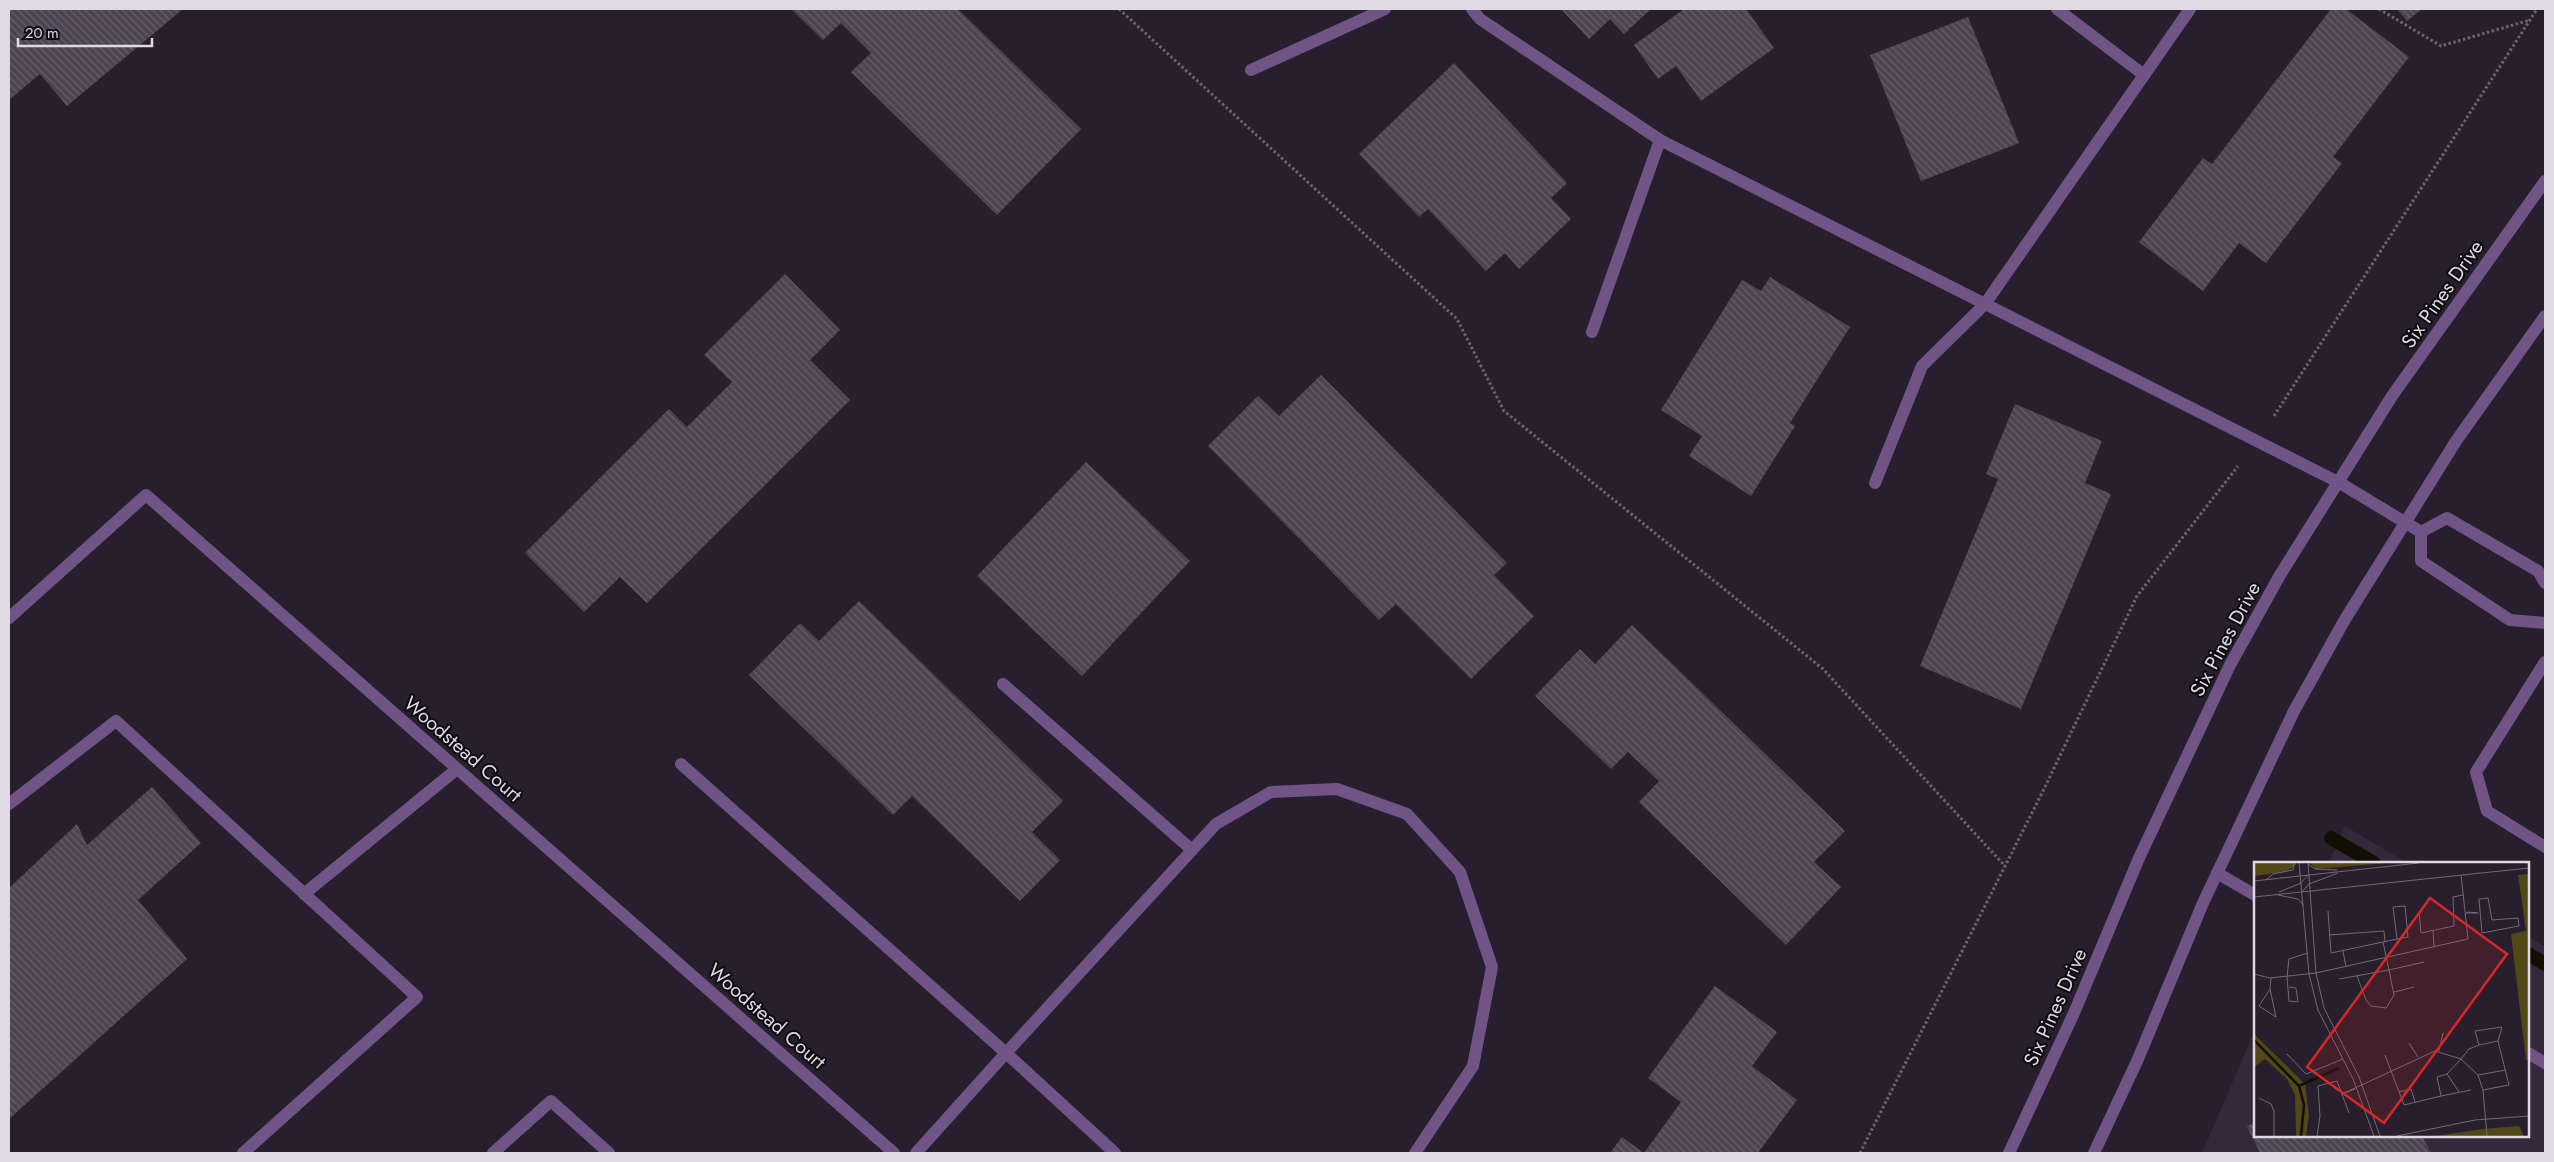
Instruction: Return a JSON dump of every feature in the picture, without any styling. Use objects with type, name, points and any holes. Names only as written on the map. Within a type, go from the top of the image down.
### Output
[{"type":"street","points":[[1251,70],[1386,9]]},
{"type":"street","points":[[1472,9],[1480,19],[1660,140],[2340,483],[2422,532]]},
{"type":"street","points":[[2057,9],[2144,75]]},
{"type":"street","points":[[1875,483],[1922,366],[1985,304],[2190,9]]},
{"type":"street","points":[[1592,332],[1660,140]]},
{"type":"street","name":"Six Pines Drive","points":[[2009,1153],[2074,1013],[2139,858],[2230,665],[2280,575],[2340,483],[2392,396],[2545,181]]},
{"type":"street","points":[[2094,1153],[2138,1059],[2217,873],[2294,711],[2344,621],[2456,442],[2545,316]]},
{"type":"street","name":"Woodstead Court","points":[[9,618],[146,495],[894,1153]]},
{"type":"street","points":[[2422,532],[2447,518],[2538,572],[2545,584]]},
{"type":"street","points":[[2422,532],[2421,561],[2510,620],[2545,623]]},
{"type":"street","points":[[2545,662],[2476,772],[2486,811],[2545,846]]},
{"type":"street","points":[[1003,684],[1192,850]]},
{"type":"street","points":[[9,804],[116,722],[417,997],[243,1153]]},
{"type":"street","points":[[681,764],[1006,1053],[1115,1153]]},
{"type":"street","points":[[304,894],[457,769]]},
{"type":"street","points":[[916,1153],[1216,824],[1271,792],[1336,789],[1408,814],[1460,872],[1492,967],[1473,1066],[1415,1153]]},
{"type":"street","points":[[2217,873],[2254,894]]},
{"type":"street","points":[[2529,1054],[2545,1063]]},
{"type":"street","points":[[493,1153],[551,1101],[609,1153]]},
{"type":"path","points":[[1119,9],[1457,318],[1504,411],[1823,670],[2005,866]]},
{"type":"path","points":[[2379,9],[2441,46],[2530,19]]},
{"type":"path","points":[[1860,1153],[2005,866],[2137,596],[2257,441],[2537,9]]},
{"type":"shaded area","points":[[2345,826],[2405,862],[2329,862]]},
{"type":"shaded area","points":[[2529,937],[2545,947],[2545,1153],[2202,1153],[2254,1032],[2254,1137],[2529,1137]]},
{"type":"building","points":[[9,9],[183,9],[67,106],[40,74],[9,100]]},
{"type":"building","points":[[791,9],[958,9],[1081,129],[997,215],[851,72],[871,53],[841,23],[823,40]]},
{"type":"building","points":[[1561,9],[1651,9],[1624,34],[1610,19],[1589,39]]},
{"type":"building","points":[[1684,9],[1746,9],[1774,48],[1701,101],[1676,66],[1658,79],[1634,45]]},
{"type":"building","points":[[2331,9],[2346,9],[2409,57],[2333,157],[2342,163],[2266,263],[2239,243],[2203,291],[2139,242],[2203,158],[2212,164]]},
{"type":"building","points":[[2397,9],[2422,9],[2407,21]]},
{"type":"building","points":[[1968,17],[2019,143],[1921,181],[1870,55]]},
{"type":"building","points":[[1454,63],[1567,183],[1551,198],[1571,219],[1519,269],[1505,253],[1486,271],[1428,209],[1419,217],[1359,154]]},
{"type":"building","points":[[785,274],[840,330],[810,360],[850,400],[647,603],[620,577],[584,612],[525,553],[669,409],[687,427],[732,382],[704,355]]},
{"type":"building","points":[[1770,277],[1850,327],[1790,423],[1795,426],[1751,496],[1689,456],[1702,436],[1661,410],[1742,280],[1761,291]]},
{"type":"building","points":[[1321,375],[1507,563],[1494,575],[1534,616],[1471,679],[1396,604],[1379,620],[1208,446],[1258,396],[1279,416]]},
{"type":"building","points":[[2015,404],[2102,441],[2085,483],[2111,494],[2021,709],[1920,666],[1998,479],[1986,474]]},
{"type":"building","points":[[1086,462],[1190,561],[1082,676],[977,576]]},
{"type":"building","points":[[859,601],[1063,801],[1032,832],[1060,860],[1020,901],[912,796],[893,815],[749,675],[800,623],[819,641]]},
{"type":"building","points":[[1632,625],[1845,831],[1814,862],[1841,887],[1786,945],[1639,802],[1659,781],[1628,752],[1611,769],[1535,696],[1580,649],[1595,664]]},
{"type":"building","points":[[152,787],[201,843],[138,900],[187,959],[9,1119],[9,888],[77,824],[87,845]]},
{"type":"building","points":[[1715,986],[1777,1032],[1752,1066],[1797,1100],[1758,1153],[1644,1153],[1681,1102],[1648,1078]]},
{"type":"building","points":[[2254,1122],[2254,1137],[2423,1137],[2431,1153],[2260,1153],[2247,1126]]},
{"type":"building","points":[[1622,1137],[1644,1153],[1610,1153]]},
{"type":"waterway","points":[[2331,838],[2372,862]]},
{"type":"waterway","points":[[2529,955],[2545,964]]}]
